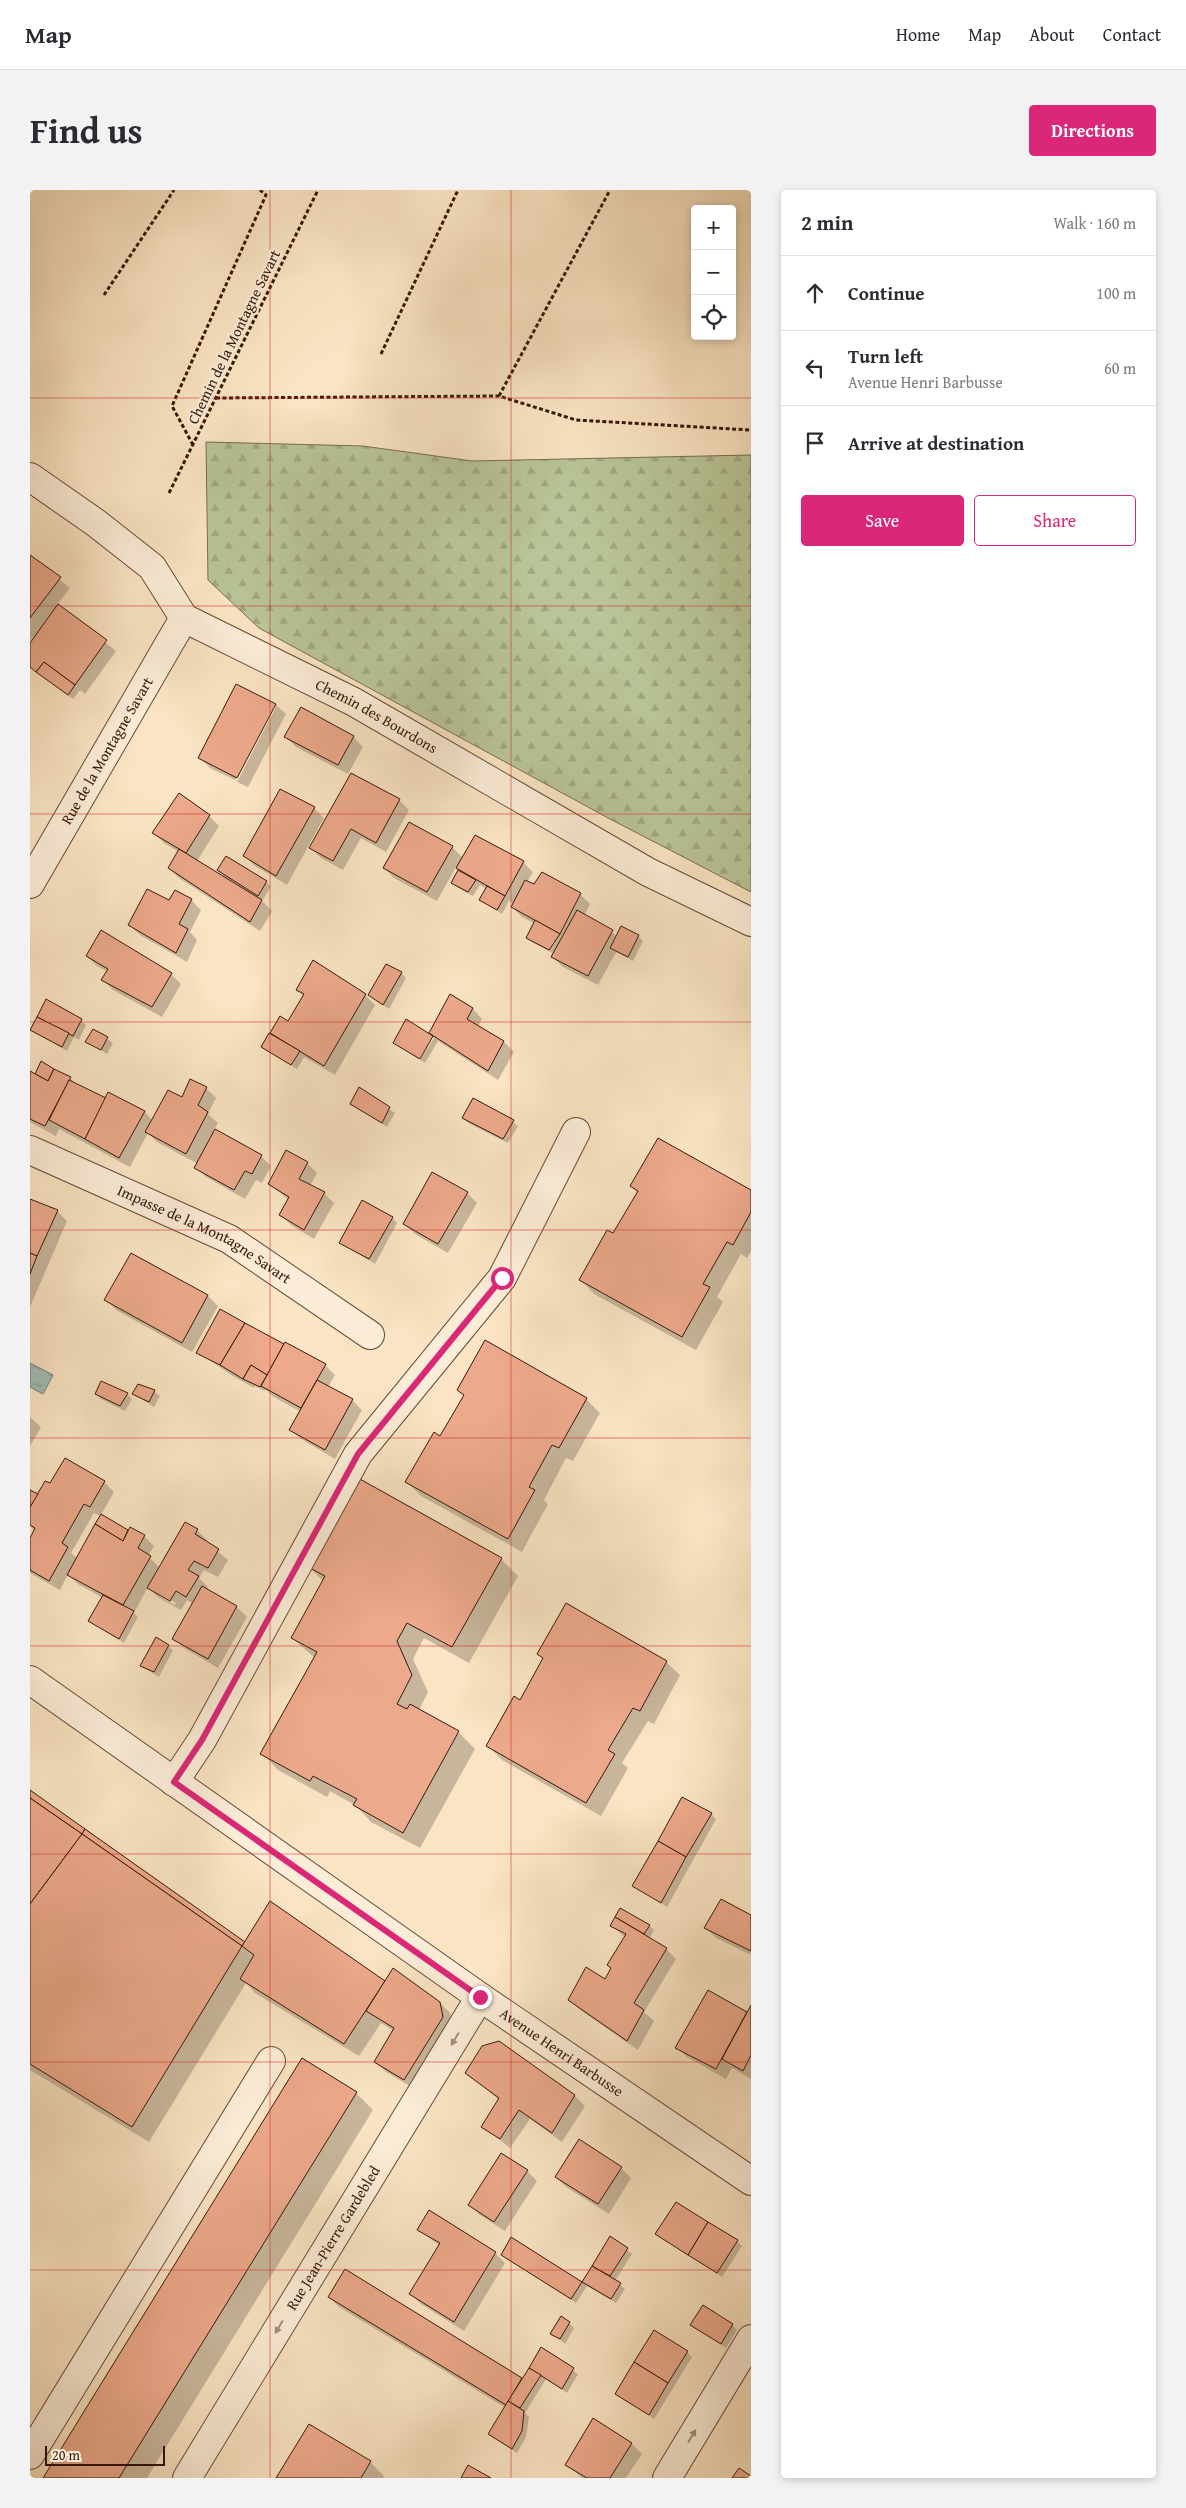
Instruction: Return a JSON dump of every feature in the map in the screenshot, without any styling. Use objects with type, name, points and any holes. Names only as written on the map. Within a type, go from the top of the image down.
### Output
[{"type":"street","points":[[30,477],[96,523],[152,567],[184,618]]},
{"type":"street","name":"Rue de la Montagne Savart","points":[[34,865],[184,618]]},
{"type":"street","name":"Chemin des Bourdons","points":[[184,618],[354,702],[648,872],[751,922]]},
{"type":"street","points":[[174,1782],[202,1740],[358,1454],[502,1278],[576,1132]]},
{"type":"street","name":"Impasse de la Montagne Savart","points":[[30,1150],[229,1239],[370,1335]]},
{"type":"street","name":"Avenue Henri Barbusse","points":[[30,1680],[480,1997],[749,2174]]},
{"type":"street","name":"Rue Jean-Pierre Gardebled","points":[[187,2478],[480,1997]]},
{"type":"street","points":[[30,2455],[271,2061]]},
{"type":"street","points":[[666,2478],[751,2340]]},
{"type":"path","points":[[104,295],[174,190]]},
{"type":"path","points":[[193,446],[172,406],[266,195],[260,190]]},
{"type":"path","name":"Chemin de la Montagne Savart","points":[[169,493],[318,190]]},
{"type":"path","points":[[381,354],[458,190]]},
{"type":"path","points":[[499,396],[610,190]]},
{"type":"path","points":[[216,398],[499,396],[576,420],[751,430]]},
{"type":"green space","points":[[206,442],[363,446],[472,461],[751,455],[751,892],[610,819],[259,628],[208,580]]},
{"type":"water","points":[[30,1363],[53,1375],[43,1394],[30,1387]]},
{"type":"building","points":[[30,555],[61,577],[30,618]]},
{"type":"building","points":[[58,604],[107,640],[75,685],[44,662],[36,672],[30,667],[30,643]]},
{"type":"building","points":[[44,662],[75,685],[68,695],[36,672]]},
{"type":"building","points":[[236,684],[276,704],[237,778],[198,758]]},
{"type":"building","points":[[301,707],[354,736],[338,765],[284,737]]},
{"type":"building","points":[[351,773],[400,799],[376,843],[351,829],[333,861],[309,848]]},
{"type":"building","points":[[280,789],[315,807],[276,876],[243,856]]},
{"type":"building","points":[[179,793],[210,815],[186,853],[152,833]]},
{"type":"building","points":[[409,822],[453,846],[427,892],[383,868]]},
{"type":"building","points":[[475,835],[524,861],[505,896],[456,868]]},
{"type":"building","points":[[179,849],[262,900],[250,922],[168,868]]},
{"type":"building","points":[[226,856],[267,881],[258,896],[217,870]]},
{"type":"building","points":[[458,870],[476,880],[468,892],[451,883]]},
{"type":"building","points":[[542,872],[581,893],[560,934],[511,907],[525,880],[534,884]]},
{"type":"building","points":[[487,886],[505,896],[497,910],[479,900]]},
{"type":"building","points":[[147,889],[169,900],[175,890],[192,899],[179,924],[188,929],[176,953],[128,925]]},
{"type":"building","points":[[577,910],[613,930],[588,976],[551,957]]},
{"type":"building","points":[[535,920],[560,934],[549,950],[526,938]]},
{"type":"building","points":[[621,926],[639,935],[628,957],[610,948]]},
{"type":"building","points":[[101,930],[172,973],[152,1007],[101,980],[108,969],[86,956]]},
{"type":"building","points":[[313,960],[366,994],[324,1066],[270,1033],[280,1016],[288,1021],[304,994],[296,990]]},
{"type":"building","points":[[386,964],[402,972],[383,1005],[368,995]]},
{"type":"building","points":[[450,994],[473,1008],[467,1019],[504,1041],[488,1071],[429,1033]]},
{"type":"building","points":[[46,999],[82,1019],[73,1036],[37,1017]]},
{"type":"building","points":[[37,1017],[69,1033],[62,1047],[30,1030]]},
{"type":"building","points":[[406,1019],[433,1036],[420,1059],[393,1043]]},
{"type":"building","points":[[93,1029],[108,1037],[101,1050],[85,1042]]},
{"type":"building","points":[[269,1033],[300,1051],[291,1065],[261,1047]]},
{"type":"building","points":[[41,1061],[54,1069],[48,1081],[35,1074]]},
{"type":"building","points":[[54,1069],[71,1077],[45,1126],[30,1119],[30,1071],[48,1081]]},
{"type":"building","points":[[190,1079],[207,1087],[198,1105],[208,1112],[186,1154],[145,1132],[168,1090],[182,1097]]},
{"type":"building","points":[[69,1080],[106,1098],[85,1139],[49,1120]]},
{"type":"building","points":[[359,1087],[390,1107],[382,1123],[350,1104]]},
{"type":"building","points":[[108,1092],[145,1111],[119,1158],[85,1139]]},
{"type":"building","points":[[473,1098],[514,1120],[503,1139],[462,1118]]},
{"type":"building","points":[[215,1129],[262,1155],[252,1174],[245,1171],[234,1190],[194,1168]]},
{"type":"building","points":[[658,1138],[751,1190],[751,1212],[733,1245],[727,1242],[703,1284],[710,1287],[682,1337],[579,1280],[607,1230],[613,1233],[638,1191],[630,1186]]},
{"type":"building","points":[[286,1150],[308,1162],[299,1179],[325,1192],[304,1230],[279,1215],[289,1197],[268,1184]]},
{"type":"building","points":[[432,1172],[468,1192],[438,1244],[403,1224]]},
{"type":"building","points":[[30,1199],[58,1210],[37,1256],[30,1253]]},
{"type":"building","points":[[362,1200],[393,1217],[369,1259],[339,1243]]},
{"type":"building","points":[[30,1253],[37,1256],[30,1274]]},
{"type":"building","points":[[131,1253],[208,1295],[182,1343],[104,1300]]},
{"type":"building","points":[[220,1309],[245,1323],[220,1365],[196,1353]]},
{"type":"building","points":[[245,1323],[284,1344],[267,1375],[251,1365],[243,1379],[220,1365]]},
{"type":"building","points":[[485,1340],[587,1398],[559,1448],[552,1445],[529,1487],[535,1490],[508,1539],[405,1482],[434,1432],[440,1436],[464,1395],[457,1390]]},
{"type":"building","points":[[285,1342],[326,1364],[301,1408],[261,1386]]},
{"type":"building","points":[[251,1365],[267,1375],[260,1387],[243,1379]]},
{"type":"building","points":[[317,1380],[353,1399],[325,1450],[289,1430]]},
{"type":"building","points":[[101,1381],[128,1393],[120,1406],[95,1394]]},
{"type":"building","points":[[138,1384],[155,1390],[149,1402],[132,1394]]},
{"type":"building","points":[[65,1458],[105,1481],[90,1507],[84,1504],[62,1543],[68,1547],[49,1581],[30,1570],[30,1538],[35,1528],[30,1525],[30,1507],[45,1481],[50,1483]]},
{"type":"building","points":[[358,1478],[502,1558],[452,1647],[407,1623],[397,1641],[412,1675],[397,1704],[407,1709],[410,1704],[459,1731],[403,1833],[353,1805],[357,1799],[313,1776],[310,1781],[260,1754],[317,1652],[291,1638],[325,1576],[308,1567]]},
{"type":"building","points":[[30,1490],[38,1494],[30,1507]]},
{"type":"building","points":[[101,1514],[128,1530],[123,1541],[95,1524]]},
{"type":"building","points":[[185,1522],[198,1529],[195,1534],[219,1549],[208,1568],[194,1561],[188,1570],[199,1576],[186,1597],[176,1591],[170,1601],[147,1588]]},
{"type":"building","points":[[95,1524],[123,1541],[130,1527],[145,1535],[138,1548],[151,1556],[123,1605],[67,1575]]},
{"type":"building","points":[[202,1586],[237,1606],[208,1659],[172,1639]]},
{"type":"building","points":[[103,1595],[134,1611],[119,1639],[88,1621]]},
{"type":"building","points":[[566,1603],[667,1661],[640,1711],[633,1708],[608,1750],[615,1754],[586,1803],[486,1746],[514,1696],[520,1700],[543,1658],[537,1654]]},
{"type":"building","points":[[156,1637],[169,1645],[154,1672],[140,1666]]},
{"type":"building","points":[[30,1790],[85,1829],[82,1834],[30,1798]]},
{"type":"building","points":[[682,1797],[712,1813],[686,1857],[658,1841]]},
{"type":"building","points":[[30,1798],[82,1834],[30,1904]]},
{"type":"building","points":[[85,1829],[245,1942],[242,1946],[82,1834]]},
{"type":"building","points":[[82,1834],[242,1946],[132,2127],[30,2064],[30,1904]]},
{"type":"building","points":[[658,1841],[686,1857],[661,1903],[632,1886]]},
{"type":"building","points":[[721,1899],[751,1915],[751,1951],[704,1928]]},
{"type":"building","points":[[270,1901],[385,1981],[344,2044],[240,1979],[254,1955],[242,1946]]},
{"type":"building","points":[[620,1908],[650,1925],[644,1934],[615,1917]]},
{"type":"building","points":[[615,1917],[667,1948],[634,2003],[644,2010],[627,2041],[568,2000],[586,1967],[605,1979],[611,1968],[607,1965],[626,1934],[610,1926]]},
{"type":"building","points":[[393,1968],[440,2002],[443,2017],[404,2080],[374,2062],[394,2028],[366,2011]]},
{"type":"building","points":[[708,1990],[747,2012],[716,2069],[675,2048]]},
{"type":"building","points":[[751,2005],[751,2055],[743,2071],[722,2059]]},
{"type":"building","points":[[499,2041],[575,2095],[552,2133],[519,2110],[500,2139],[481,2127],[499,2098],[465,2073],[482,2046]]},
{"type":"building","points":[[302,2058],[357,2092],[119,2478],[43,2478]]},
{"type":"building","points":[[579,2139],[622,2167],[598,2204],[555,2177]]},
{"type":"building","points":[[501,2153],[528,2170],[494,2222],[468,2205]]},
{"type":"building","points":[[676,2202],[708,2222],[688,2255],[655,2234]]},
{"type":"building","points":[[429,2210],[496,2252],[454,2322],[409,2294],[440,2243],[417,2230]]},
{"type":"building","points":[[708,2222],[738,2240],[717,2273],[688,2255]]},
{"type":"building","points":[[610,2236],[628,2248],[610,2276],[592,2266]]},
{"type":"building","points":[[511,2237],[582,2282],[571,2299],[501,2255]]},
{"type":"building","points":[[592,2266],[621,2283],[611,2299],[582,2282]]},
{"type":"building","points":[[345,2269],[522,2378],[506,2405],[328,2297]]},
{"type":"building","points":[[703,2305],[733,2324],[721,2344],[690,2325]]},
{"type":"building","points":[[561,2316],[570,2322],[560,2339],[550,2334]]},
{"type":"building","points":[[654,2330],[688,2351],[668,2383],[634,2362]]},
{"type":"building","points":[[541,2347],[574,2368],[562,2389],[529,2368]]},
{"type":"building","points":[[634,2362],[668,2383],[649,2415],[615,2394]]},
{"type":"building","points":[[529,2368],[541,2375],[520,2408],[508,2401]]},
{"type":"building","points":[[508,2401],[524,2411],[522,2431],[512,2449],[488,2434]]},
{"type":"building","points":[[593,2418],[632,2443],[610,2478],[587,2478],[565,2465]]},
{"type":"building","points":[[309,2424],[371,2461],[361,2478],[276,2478]]},
{"type":"building","points":[[468,2465],[491,2478],[461,2478]]},
{"type":"building","points":[[739,2468],[751,2476],[751,2478],[732,2478]]},
{"type":"route","points":[[480,1997],[174,1782],[202,1740],[358,1454],[502,1278]]}]
